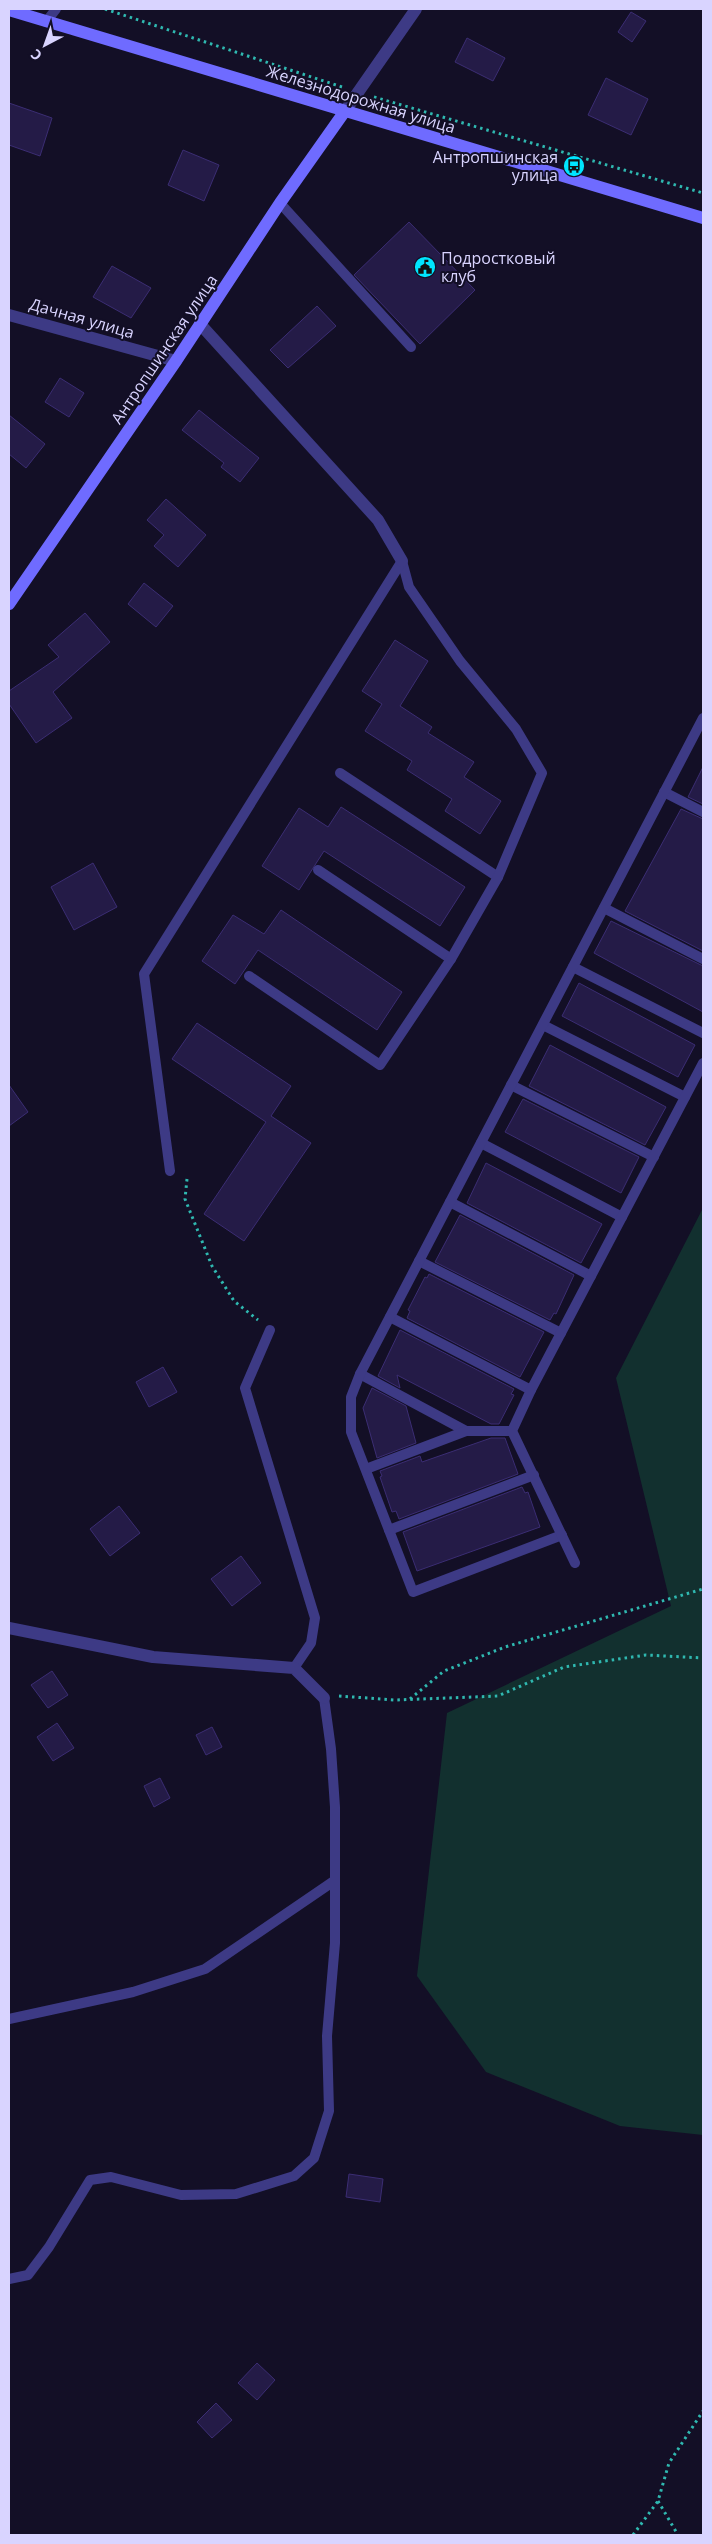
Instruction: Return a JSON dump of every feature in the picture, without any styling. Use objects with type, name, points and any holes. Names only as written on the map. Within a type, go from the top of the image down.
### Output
[{"type":"street","points":[[345,111],[416,9]]},
{"type":"street","name":"Железнодорожная улица","points":[[9,10],[703,218]]},
{"type":"street","name":"Антропшинская улица","points":[[9,604],[176,361],[280,203],[345,111]]},
{"type":"street","name":"Дачная улица","points":[[9,314],[176,361]]},
{"type":"street","points":[[200,324],[378,520],[402,562]]},
{"type":"street","points":[[9,1628],[154,1657],[294,1668],[324,1698]]},
{"type":"lane","points":[[46,22],[56,9]]},
{"type":"lane","points":[[280,203],[411,347]]},
{"type":"lane","points":[[249,976],[380,1065],[451,959],[498,877],[542,773],[516,729],[460,661],[410,587],[402,562]]},
{"type":"lane","points":[[170,1171],[144,974],[402,562]]},
{"type":"lane","points":[[562,1535],[413,1592],[351,1432],[351,1397],[360,1374],[664,792],[700,731],[703,718]]},
{"type":"lane","points":[[340,773],[498,877]]},
{"type":"lane","points":[[664,792],[703,812]]},
{"type":"lane","points":[[318,870],[451,959]]},
{"type":"lane","points":[[604,908],[703,959]]},
{"type":"lane","points":[[573,967],[703,1033]]},
{"type":"lane","points":[[543,1025],[685,1097]]},
{"type":"lane","points":[[512,1430],[703,1063]]},
{"type":"lane","points":[[511,1085],[654,1157]]},
{"type":"lane","points":[[481,1143],[622,1216]]},
{"type":"lane","points":[[450,1202],[591,1276]]},
{"type":"lane","points":[[419,1261],[561,1333]]},
{"type":"lane","points":[[390,1317],[532,1390]]},
{"type":"lane","points":[[270,1330],[245,1388],[315,1618],[311,1643],[294,1668]]},
{"type":"lane","points":[[360,1374],[466,1431]]},
{"type":"lane","points":[[366,1469],[466,1431],[512,1430]]},
{"type":"lane","points":[[512,1430],[575,1563]]},
{"type":"lane","points":[[389,1530],[534,1475]]},
{"type":"lane","points":[[9,2279],[28,2275],[49,2247],[90,2180],[111,2177],[181,2195],[236,2194],[294,2176],[314,2158],[330,2111],[327,2036],[336,1943],[334,1882],[335,1807],[331,1749],[324,1698]]},
{"type":"lane","points":[[9,2019],[133,1992],[205,1969],[334,1882]]},
{"type":"path","points":[[105,9],[358,92],[703,193]]},
{"type":"path","points":[[187,1179],[185,1199],[212,1266],[234,1302],[270,1330]]},
{"type":"path","points":[[410,1699],[444,1671],[506,1647],[703,1589]]},
{"type":"path","points":[[324,1698],[342,1695],[410,1699],[498,1696],[564,1667],[646,1655],[703,1658]]},
{"type":"path","points":[[633,2535],[658,2501],[669,2463],[703,2411]]},
{"type":"path","points":[[658,2501],[678,2535]]},
{"type":"green space","points":[[703,1208],[703,2135],[620,2126],[486,2072],[417,1976],[447,1713],[671,1606],[616,1378]]},
{"type":"building","points":[[631,12],[646,21],[632,42],[618,32]]},
{"type":"building","points":[[467,38],[505,58],[493,81],[455,62]]},
{"type":"building","points":[[606,78],[648,99],[631,135],[588,115]]},
{"type":"building","points":[[9,103],[52,118],[40,156],[9,145]]},
{"type":"building","points":[[183,150],[219,165],[204,201],[168,185]]},
{"type":"building","points":[[409,222],[475,290],[420,344],[354,275]]},
{"type":"building","points":[[112,266],[151,288],[131,318],[93,297]]},
{"type":"building","points":[[317,306],[336,326],[288,368],[270,350]]},
{"type":"building","points":[[60,378],[84,393],[69,417],[45,402]]},
{"type":"building","points":[[199,410],[259,458],[240,482],[221,467],[224,463],[182,430]]},
{"type":"building","points":[[9,415],[45,444],[26,468],[9,454]]},
{"type":"building","points":[[166,499],[206,535],[178,567],[154,546],[164,535],[147,520]]},
{"type":"building","points":[[144,583],[173,606],[156,627],[128,604]]},
{"type":"building","points":[[85,613],[110,642],[53,692],[72,718],[36,743],[9,704],[9,691],[59,657],[48,645]]},
{"type":"building","points":[[395,640],[428,661],[400,706],[432,727],[428,733],[474,762],[464,777],[501,801],[480,834],[445,811],[452,799],[407,770],[412,761],[365,731],[382,704],[362,691]]},
{"type":"building","points":[[703,767],[703,804],[688,797]]},
{"type":"building","points":[[341,807],[465,887],[440,926],[324,851],[299,890],[262,866],[299,808],[328,827]]},
{"type":"building","points":[[681,809],[703,819],[703,951],[625,911]]},
{"type":"building","points":[[93,863],[117,907],[74,930],[51,887]]},
{"type":"building","points":[[281,910],[402,992],[377,1030],[258,950],[235,984],[202,961],[233,915],[264,934]]},
{"type":"building","points":[[611,921],[703,966],[703,1012],[594,953]]},
{"type":"building","points":[[579,983],[695,1045],[678,1077],[562,1016]]},
{"type":"building","points":[[197,1023],[291,1086],[271,1116],[311,1143],[244,1241],[204,1214],[266,1122],[172,1059]]},
{"type":"building","points":[[550,1045],[666,1107],[645,1145],[529,1086]]},
{"type":"building","points":[[9,1085],[28,1112],[9,1126]]},
{"type":"building","points":[[523,1099],[639,1157],[621,1193],[505,1132]]},
{"type":"building","points":[[486,1163],[602,1224],[581,1263],[467,1203]]},
{"type":"building","points":[[460,1215],[574,1275],[556,1314],[554,1313],[550,1320],[435,1262]]},
{"type":"building","points":[[429,1274],[544,1332],[520,1377],[407,1318],[410,1311],[408,1310],[425,1277],[427,1278]]},
{"type":"building","points":[[400,1330],[514,1389],[511,1394],[514,1395],[499,1424],[491,1424],[397,1375],[400,1388],[378,1376]]},
{"type":"building","points":[[163,1367],[177,1392],[149,1407],[136,1382]]},
{"type":"building","points":[[372,1388],[406,1406],[416,1443],[377,1458],[363,1408]]},
{"type":"building","points":[[491,1438],[505,1438],[518,1474],[399,1519],[396,1511],[392,1512],[380,1477],[382,1476],[380,1471],[420,1456],[422,1462]]},
{"type":"building","points":[[522,1487],[525,1493],[528,1492],[540,1527],[417,1571],[403,1532]]},
{"type":"building","points":[[119,1506],[140,1533],[110,1556],[90,1529]]},
{"type":"building","points":[[241,1556],[261,1583],[232,1606],[211,1579]]},
{"type":"building","points":[[52,1671],[68,1695],[48,1708],[31,1685]]},
{"type":"building","points":[[57,1723],[74,1748],[53,1761],[37,1737]]},
{"type":"building","points":[[212,1727],[222,1747],[206,1755],[196,1735]]},
{"type":"building","points":[[160,1778],[170,1798],[154,1807],[144,1786]]},
{"type":"building","points":[[349,2174],[383,2179],[380,2202],[346,2197]]},
{"type":"building","points":[[257,2363],[275,2380],[257,2400],[238,2383]]},
{"type":"building","points":[[216,2403],[232,2420],[212,2438],[197,2422]]},
{"type":"place","name":"Антропшинская улица","points":[[574,166]]},
{"type":"place","name":"Подростковый клуб","points":[[425,267]]}]
